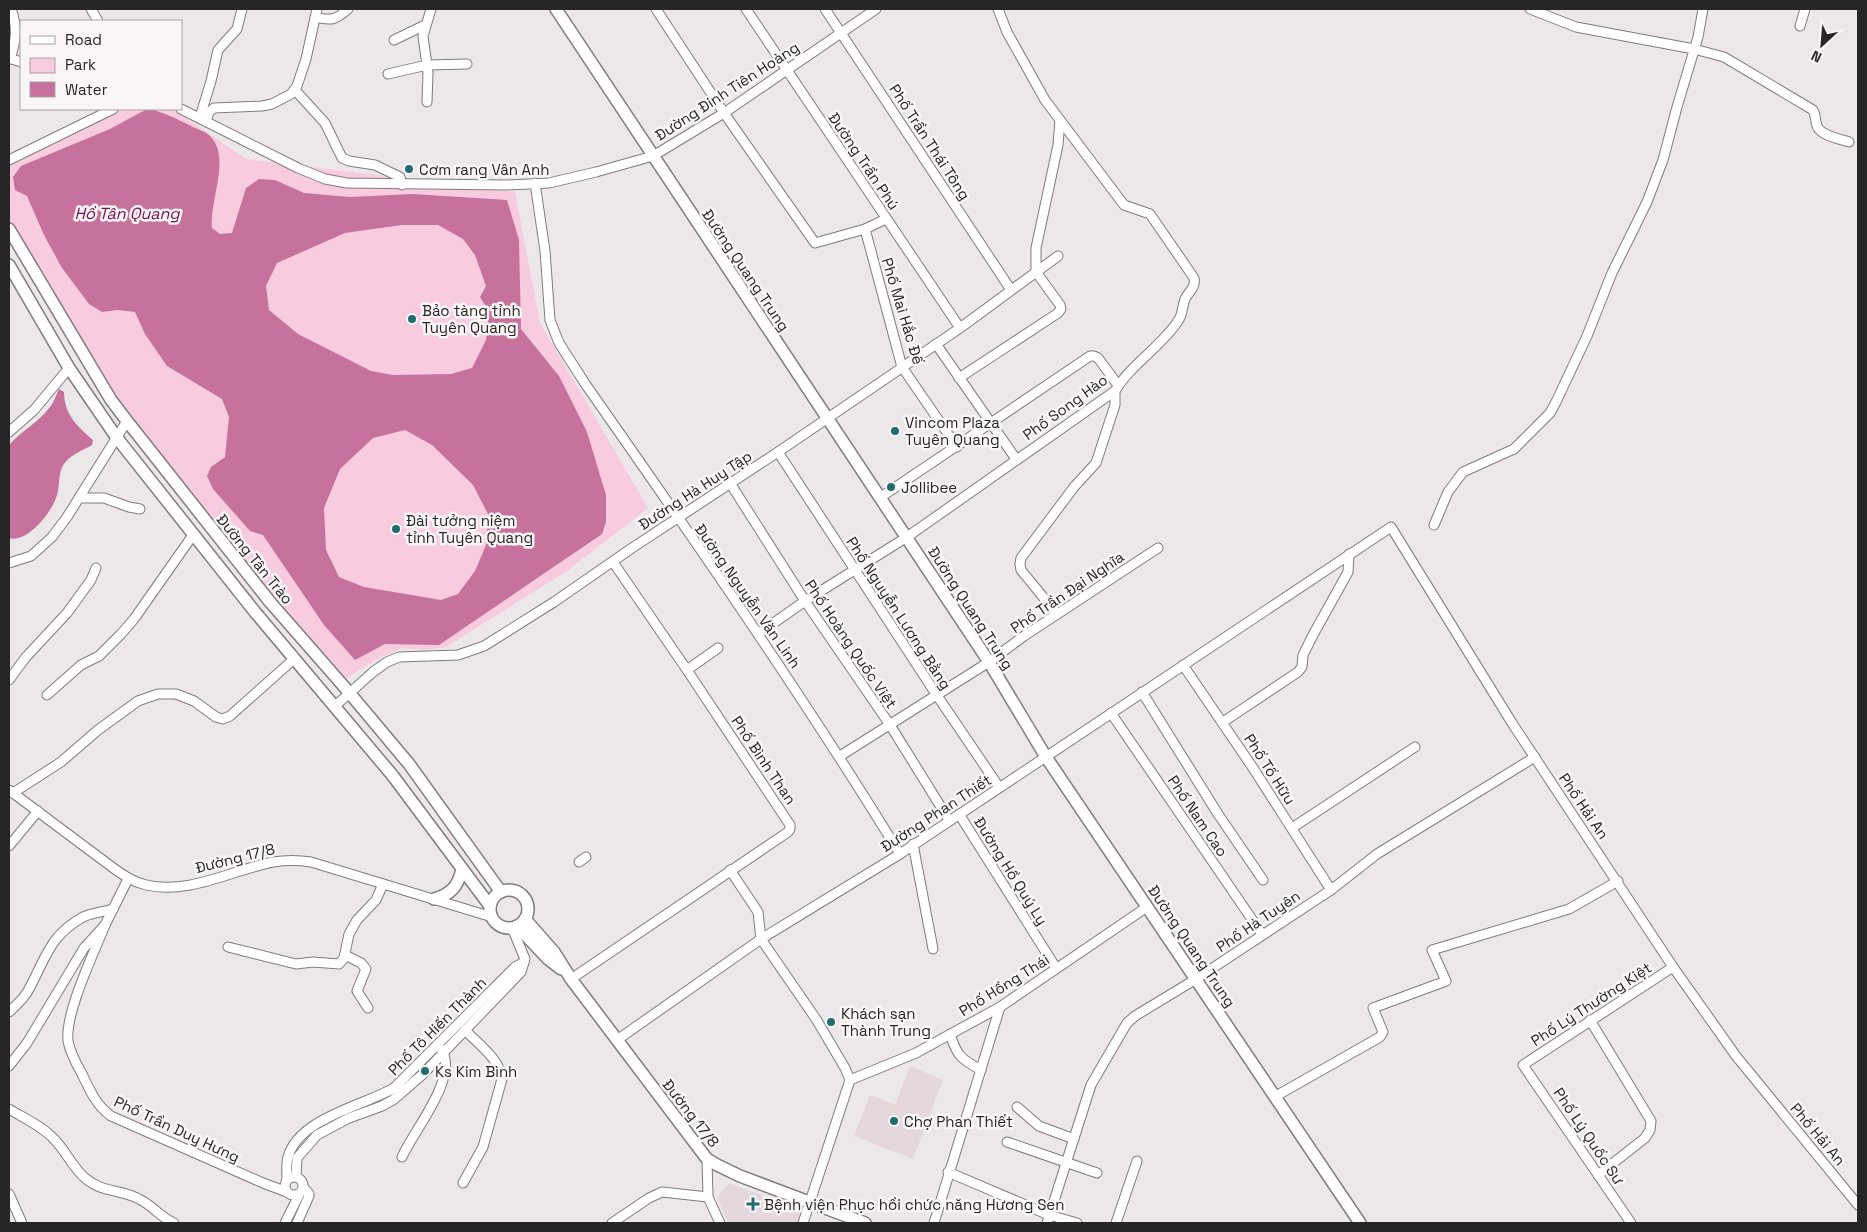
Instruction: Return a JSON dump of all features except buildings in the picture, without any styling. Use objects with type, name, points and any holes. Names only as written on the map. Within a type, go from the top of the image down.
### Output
[{"type":"main road","name":"Đường Quang Trung","points":[[556,9],[989,662],[1046,756],[1360,1223]]},
{"type":"main road","name":"Đường Tân Trào","points":[[9,229],[107,392],[127,421],[270,602],[409,764],[501,892]]},
{"type":"main road","points":[[10,272],[69,368],[117,438],[334,707],[393,776],[462,869],[500,926],[518,924],[527,906],[524,898],[513,891],[501,892],[496,895],[491,912]]},
{"type":"main road","points":[[434,899],[452,892],[459,880],[462,869]]},
{"type":"main road","name":"Đường 17/8","points":[[518,924],[548,959],[569,976],[707,1159],[740,1176],[810,1204],[865,1223]]},
{"type":"street","points":[[10,59],[16,39],[11,9]]},
{"type":"street","points":[[203,119],[218,50],[237,29],[242,9]]},
{"type":"street","points":[[203,119],[214,108],[272,104],[295,90],[306,59],[316,13],[330,20],[342,15],[348,9]]},
{"type":"street","points":[[427,102],[427,64],[423,42],[425,25],[431,9]]},
{"type":"street","points":[[656,9],[724,113],[815,243],[864,229],[886,219]]},
{"type":"street","name":"Đường Trần Phú","points":[[746,9],[960,328]]},
{"type":"street","name":"Phố Trần Thái Tông","points":[[825,9],[1011,290]]},
{"type":"street","name":"Đường Đinh Tiên Hoàng","points":[[182,109],[298,168],[325,179],[347,184],[506,185],[549,182],[593,173],[653,156],[724,113],[876,9]]},
{"type":"street","name":"Phố Song Hào","points":[[758,634],[805,601],[906,537],[1117,388],[1180,319],[1184,302],[1193,289],[1194,278],[1150,214],[1143,210],[1128,208],[1124,205],[1045,100],[1007,32],[998,9]]},
{"type":"street","points":[[1530,9],[1576,26],[1694,49],[1724,57],[1813,110],[1819,130],[1849,142]]},
{"type":"street","points":[[1434,525],[1448,492],[1463,472],[1514,449],[1550,413],[1587,336],[1612,273],[1647,202],[1663,160],[1694,49],[1703,9]]},
{"type":"street","points":[[1800,26],[1805,9]]},
{"type":"street","points":[[394,40],[425,25]]},
{"type":"street","points":[[388,74],[427,64],[468,64]]},
{"type":"street","points":[[295,90],[325,123],[342,158],[375,165],[400,177],[402,184]]},
{"type":"street","points":[[9,160],[111,110]]},
{"type":"street","points":[[959,378],[1058,313],[1061,309],[1036,272],[1036,248],[1056,153],[1060,120]]},
{"type":"street","name":"Đường Nguyễn Văn Linh","points":[[535,183],[545,250],[550,320],[560,343],[586,385],[840,756],[900,854]]},
{"type":"street","name":"Phố Mai Hắc Đế","points":[[864,229],[902,367],[957,447]]},
{"type":"street","name":"Đường Hà Huy Tập","points":[[334,707],[387,662],[400,657],[458,655],[484,646],[778,452],[960,328],[1058,256]]},
{"type":"street","points":[[936,344],[1016,459]]},
{"type":"street","points":[[880,497],[1090,356],[1098,358],[1117,388],[1115,405],[1096,463],[1074,486],[1021,558],[1020,564],[1021,570],[1057,614]]},
{"type":"street","points":[[9,432],[34,410],[69,368]]},
{"type":"street","points":[[9,563],[31,556],[52,537],[127,421]]},
{"type":"street","name":"Phố Nguyễn Lương Bằng","points":[[778,452],[936,694],[1000,787]]},
{"type":"street","name":"Phố Hoàng Quốc Việt","points":[[730,482],[805,601],[890,725],[949,820]]},
{"type":"street","points":[[79,498],[104,498],[140,509]]},
{"type":"street","name":"Phố Hải An","points":[[1269,608],[1391,527],[1512,723],[1673,967],[1736,1056],[1858,1205]]},
{"type":"street","points":[[47,695],[81,664],[98,656],[128,627],[193,534]]},
{"type":"street","name":"Phố Trần Đại Nghĩa","points":[[840,756],[989,662],[1057,614],[1158,548]]},
{"type":"street","points":[[1222,722],[1298,672],[1302,667],[1304,656],[1313,635],[1348,572],[1349,554]]},
{"type":"street","name":"Phố Bình Than","points":[[569,976],[788,832],[790,828],[790,825],[687,670],[612,562]]},
{"type":"street","points":[[9,680],[26,657],[66,614],[91,580],[96,568]]},
{"type":"street","name":"Đường Phan Thiết","points":[[617,1040],[761,939],[900,854],[1269,608]]},
{"type":"street","points":[[687,670],[718,648]]},
{"type":"street","points":[[11,791],[61,762],[98,730],[138,701],[158,694],[176,694],[194,701],[216,717],[223,719],[230,716],[294,658]]},
{"type":"street","name":"Phố Tố Hữu","points":[[1183,665],[1292,828],[1330,890]]},
{"type":"street","points":[[1142,692],[1218,814],[1264,880]]},
{"type":"street","name":"Phố Nam Cao","points":[[1112,713],[1262,934]]},
{"type":"street","points":[[1292,828],[1415,747]]},
{"type":"street","name":"Phố Hà Tuyên","points":[[1048,1219],[1092,1085],[1127,1023],[1330,890],[1377,854],[1536,757]]},
{"type":"street","name":"Đường 17/8","points":[[11,791],[128,879],[146,885],[184,886],[272,862],[293,860],[311,862],[434,899],[491,912]]},
{"type":"street","points":[[9,846],[38,811]]},
{"type":"street","name":"Đường Hồ Quý Ly","points":[[959,814],[1056,968]]},
{"type":"street","points":[[913,844],[933,949]]},
{"type":"street","points":[[730,870],[758,912],[761,939],[816,1019],[850,1080],[804,1223]]},
{"type":"street","points":[[9,1066],[27,1043],[84,948],[105,925],[128,879]]},
{"type":"street","points":[[1276,1096],[1380,1037],[1383,1032],[1373,1008],[1446,981],[1432,950],[1569,908],[1618,881]]},
{"type":"street","points":[[228,946],[296,964],[313,962],[339,964],[345,955],[349,934],[357,920],[376,900],[383,884]]},
{"type":"street","name":"Phố Hồng Thái","points":[[850,1080],[916,1053],[1000,1007],[1147,907]]},
{"type":"street","points":[[9,1012],[29,991],[44,958],[60,934],[68,926],[84,916],[113,910]]},
{"type":"street","points":[[518,924],[525,958],[524,962]]},
{"type":"street","name":"Phố Trần Duy Hưng","points":[[105,925],[78,991],[70,1022],[68,1039],[70,1050],[97,1102],[111,1116],[263,1184],[287,1192]]},
{"type":"street","points":[[345,955],[361,964],[366,970],[357,991],[368,1008]]},
{"type":"street","name":"Phố Tô Hiến Thành","points":[[287,1192],[285,1187],[291,1179],[298,1158],[317,1134],[349,1118],[393,1100],[423,1074],[521,972],[524,962]]},
{"type":"street","name":"Phố Tô Hiến Thành","points":[[291,1179],[288,1157],[291,1149],[302,1135],[321,1122],[383,1095],[394,1088],[524,962]]},
{"type":"street","name":"Phố Lý Thường Kiệt","points":[[1524,1065],[1673,967]]},
{"type":"street","points":[[934,1223],[948,1172],[1000,1007]]},
{"type":"street","points":[[1590,1020],[1651,1121],[1646,1138],[1598,1175]]},
{"type":"street","points":[[463,1183],[483,1148],[502,1079],[497,1063],[465,1030]]},
{"type":"street","points":[[950,1034],[961,1059],[981,1070]]},
{"type":"street","points":[[402,1157],[443,1085],[446,1072],[444,1052],[438,1044]]},
{"type":"street","name":"Phố Lý Quốc Sư","points":[[1524,1065],[1631,1223]]},
{"type":"street","points":[[1017,1107],[1038,1126],[1074,1139]]},
{"type":"street","points":[[9,1109],[52,1137],[73,1166],[86,1179],[98,1187],[137,1197],[169,1222]]},
{"type":"street","points":[[1007,1142],[1097,1173]]},
{"type":"street","points":[[707,1159],[708,1197],[720,1223]]},
{"type":"street","points":[[1116,1223],[1137,1160]]},
{"type":"street","points":[[948,1172],[1048,1219],[1077,1223]]},
{"type":"street","points":[[285,1223],[301,1191],[301,1180],[291,1179]]},
{"type":"street","points":[[287,1192],[294,1196],[301,1191]]},
{"type":"street","points":[[297,1223],[309,1196],[309,1194],[301,1191]]},
{"type":"street","points":[[612,1223],[649,1198],[662,1192],[708,1197]]},
{"type":"street","points":[[9,1194],[22,1223]]},
{"type":"shaded area","name":"Chợ Phan Thiết","points":[[910,1066],[943,1080],[913,1159],[854,1136],[870,1095],[895,1105]]},
{"type":"shaded area","name":"Bệnh viện Phục hồi chức năng Hương Sen","points":[[729,1183],[804,1211],[800,1223],[728,1223],[717,1197]]},
{"type":"green space","points":[[119,110],[174,110],[246,159],[515,192],[540,323],[648,508],[567,571],[446,647],[424,650],[402,648],[379,658],[344,680],[159,464],[9,225],[9,156]]},
{"type":"water","name":"Hồ Tân Quang","points":[[145,110],[151,110],[202,131],[211,137],[217,146],[219,168],[213,205],[212,228],[220,234],[232,233],[246,188],[259,179],[275,180],[304,193],[350,197],[413,194],[507,200],[519,240],[521,329],[559,376],[587,432],[606,495],[606,522],[602,534],[439,645],[385,644],[355,660],[324,625],[263,535],[250,531],[213,489],[207,476],[211,467],[225,457],[229,417],[222,399],[167,366],[145,334],[135,312],[118,310],[102,312],[89,304],[62,268],[44,235],[27,196],[15,190],[13,177],[21,166],[110,129]],"holes":[[[402,225],[438,225],[463,239],[475,255],[486,286],[480,297],[489,311],[486,340],[472,368],[451,374],[393,375],[371,371],[298,334],[269,310],[266,286],[277,263],[345,233]],[[405,430],[432,445],[473,485],[488,514],[486,545],[475,571],[458,594],[441,600],[364,587],[339,577],[326,550],[324,508],[340,469],[373,438]]]},
{"type":"water","points":[[59,389],[64,392],[66,407],[72,419],[93,440],[92,445],[73,455],[64,464],[55,502],[38,525],[24,536],[16,539],[9,538],[9,445],[46,412],[53,403]]},
{"type":"place","name":"Cơm rang Vân Anh","points":[[409,169]]},
{"type":"place","name":"Bảo tàng tỉnh Tuyên Quang","points":[[412,319]]},
{"type":"place","name":"Vincom Plaza Tuyên Quang","points":[[895,431]]},
{"type":"place","name":"Jollibee","points":[[891,487]]},
{"type":"place","name":"Đài tưởng niệm tỉnh Tuyên Quang","points":[[396,529]]},
{"type":"place","name":"Khách sạn Thành Trung","points":[[831,1022]]},
{"type":"place","name":"Ks Kim Bình","points":[[425,1071]]},
{"type":"place","name":"Chợ Phan Thiết","points":[[894,1121]]},
{"type":"place","name":"Bệnh viện Phục hồi chức năng Hương Sen","points":[[753,1204]]}]
